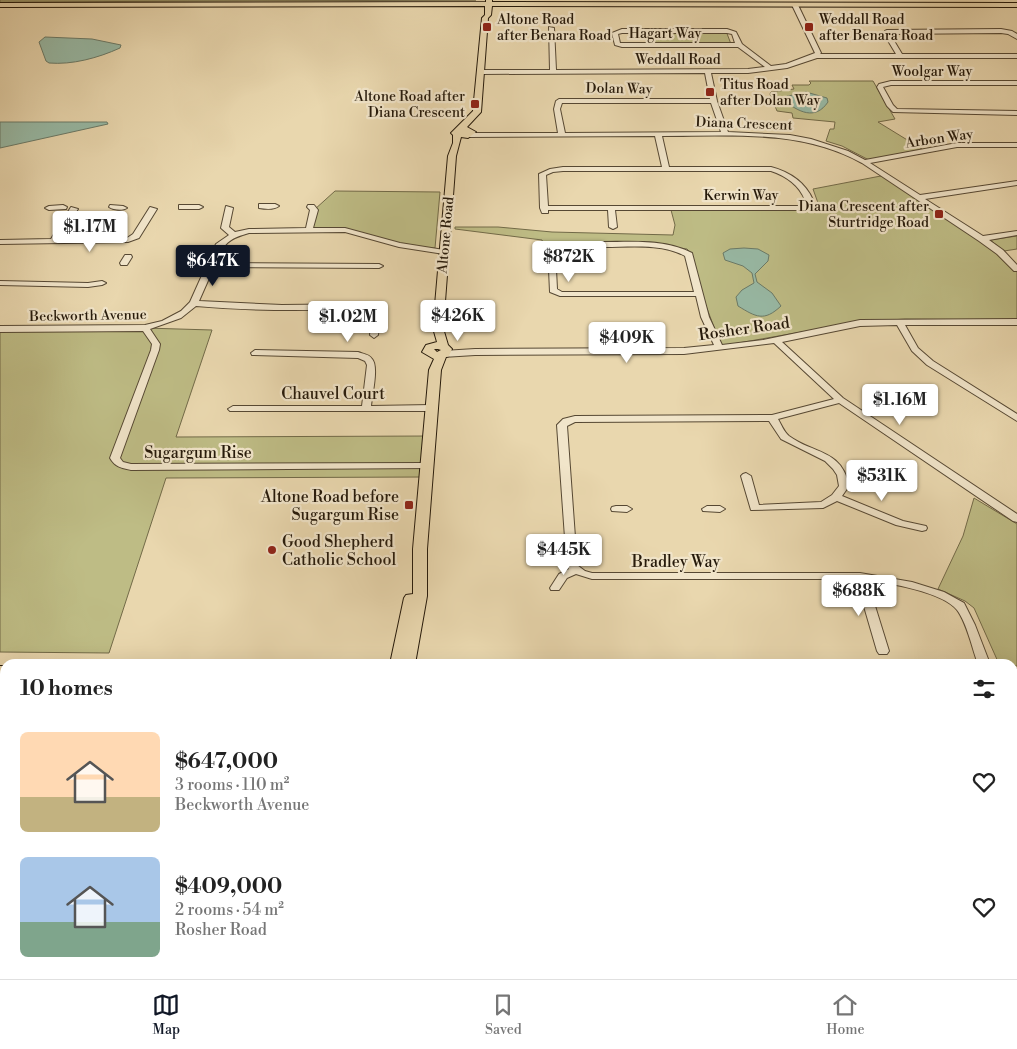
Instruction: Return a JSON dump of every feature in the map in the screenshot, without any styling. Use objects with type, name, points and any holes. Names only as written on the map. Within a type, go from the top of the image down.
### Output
[{"type":"main road","points":[[0,4],[486,3],[610,5],[716,3],[1017,5]]},
{"type":"main road","name":"Altone Road","points":[[409,659],[420,596],[420,549],[426,466],[435,370],[439,351],[438,328],[452,156],[465,134],[469,120],[478,107],[485,18],[482,16],[486,3]]},
{"type":"main road","name":"Altone Road","points":[[398,659],[411,602],[412,585],[420,549]]},
{"type":"street","points":[[795,5],[818,53],[816,56]]},
{"type":"street","points":[[551,28],[553,72]]},
{"type":"street","name":"Hagart Way","points":[[738,46],[734,33],[727,31],[622,31],[615,33],[617,44],[622,45],[738,46],[770,68]]},
{"type":"street","points":[[900,56],[886,34],[887,32],[1002,31],[1010,32],[1017,37]]},
{"type":"street","name":"Weddall Road","points":[[482,72],[708,72],[786,66],[816,56],[1017,56]]},
{"type":"street","points":[[708,72],[724,134]]},
{"type":"street","name":"Woolgar Way","points":[[1017,83],[890,83],[881,84],[880,87],[890,106],[895,111],[1017,113]]},
{"type":"street","name":"Dolan Way","points":[[562,134],[557,109],[559,101],[714,101]]},
{"type":"street","name":"Diana Crescent","points":[[465,134],[724,134],[770,135],[811,141],[837,148],[864,162],[982,239],[1000,252],[1017,269]]},
{"type":"street","points":[[658,134],[666,169]]},
{"type":"street","name":"Arbon Way","points":[[864,162],[956,146],[1017,145]]},
{"type":"street","name":"Kerwin Way","points":[[564,169],[775,170],[803,188],[809,200],[805,206],[798,208],[611,208],[545,209],[542,174],[564,169]]},
{"type":"street","points":[[917,198],[1017,182]]},
{"type":"street","points":[[262,206],[275,206]]},
{"type":"street","points":[[49,208],[63,207]]},
{"type":"street","points":[[112,207],[123,208]]},
{"type":"street","points":[[182,207],[199,207]]},
{"type":"street","points":[[309,230],[314,210],[311,207]]},
{"type":"street","points":[[229,208],[225,228],[234,235]]},
{"type":"street","points":[[611,208],[613,227]]},
{"type":"street","points":[[52,241],[74,209]]},
{"type":"street","points":[[0,242],[128,240],[136,236],[153,209]]},
{"type":"street","points":[[370,306],[310,308],[194,303],[220,244],[234,235],[259,230],[353,231],[398,245],[444,250]]},
{"type":"street","points":[[982,239],[1017,233]]},
{"type":"street","points":[[699,294],[560,294],[553,290],[551,248],[554,246],[630,244],[680,249],[689,255],[705,317],[719,348]]},
{"type":"street","points":[[210,265],[379,266]]},
{"type":"street","points":[[0,283],[88,285],[102,282]]},
{"type":"street","name":"Beckworth Avenue","points":[[0,329],[144,328],[179,316],[194,303]]},
{"type":"street","points":[[899,322],[915,349],[930,363],[1017,418]]},
{"type":"street","name":"Rosher Road","points":[[439,351],[684,351],[776,341],[860,323],[1017,322]]},
{"type":"street","name":"Sugargum Rise","points":[[144,328],[156,344],[115,458],[122,465],[131,467],[426,466]]},
{"type":"street","points":[[776,341],[840,400],[1017,519]]},
{"type":"street","points":[[255,353],[366,357],[370,360],[371,365],[366,408]]},
{"type":"street","points":[[555,588],[563,576],[576,570],[570,561],[570,518],[562,425],[566,421],[575,419],[772,418],[840,400]]},
{"type":"street","name":"Chauvel Court","points":[[233,409],[432,408]]},
{"type":"street","points":[[746,476],[755,508],[812,507],[823,505],[836,497],[844,486],[842,476],[837,467],[828,460],[784,437],[772,418]]},
{"type":"street","points":[[836,497],[900,523],[922,528]]},
{"type":"street","points":[[707,509],[720,508]]},
{"type":"street","name":"Bradley Way","points":[[576,570],[582,574],[592,576],[860,576],[884,578],[930,591],[960,607],[982,659]]},
{"type":"street","points":[[860,576],[883,651]]},
{"type":"shaded area","points":[[0,0],[476,0],[0,2]]},
{"type":"shaded area","points":[[649,31],[726,31],[731,44],[653,44]]},
{"type":"shaded area","points":[[45,37],[92,39],[121,45],[120,48],[112,52],[94,58],[67,63],[49,63],[46,61],[39,42]]},
{"type":"shaded area","points":[[809,81],[873,81],[895,119],[878,122],[922,149],[869,160],[842,146],[826,141],[830,129],[834,129],[835,122],[793,118],[792,113],[777,111],[770,94],[771,92],[794,89],[792,85],[809,85],[811,83]]},
{"type":"shaded area","points":[[806,92],[827,98],[828,102],[818,111],[807,113],[783,100],[784,97]]},
{"type":"shaded area","points":[[0,122],[107,122],[108,124],[0,148]]},
{"type":"shaded area","points":[[886,175],[981,238],[1017,269],[1017,320],[905,319],[859,322],[721,346],[702,295],[692,254],[687,249],[638,243],[551,244],[544,246],[542,240],[455,229],[455,227],[498,227],[552,232],[673,235],[675,225],[671,210],[808,210],[818,203],[813,189]]},
{"type":"shaded area","points":[[335,191],[440,192],[435,248],[403,245],[352,231],[309,230],[314,210]]},
{"type":"shaded area","points":[[1017,236],[1017,249],[1004,251],[990,240]]},
{"type":"shaded area","points":[[730,249],[758,249],[769,255],[768,261],[755,274],[757,282],[772,293],[781,306],[765,316],[755,315],[738,306],[736,297],[742,290],[754,283],[752,273],[743,266],[725,260],[723,253]]},
{"type":"shaded area","points":[[145,328],[212,330],[176,437],[429,436],[426,477],[166,478],[109,653],[0,652],[0,329]]},
{"type":"shaded area","points":[[974,498],[1017,524],[1017,659],[997,659],[974,608],[965,601],[938,589],[963,536]]},
{"type":"place","name":"Altone Road after Benara Road","points":[[487,27]]},
{"type":"place","name":"Weddall Road after Benara Road","points":[[809,27]]},
{"type":"place","name":"Titus Road after Dolan Way","points":[[710,92]]},
{"type":"place","name":"Altone Road after Diana Crescent","points":[[475,104]]},
{"type":"place","name":"Diana Crescent after Sturtridge Road","points":[[939,214]]},
{"type":"place","name":"Altone Road before Sugargum Rise","points":[[409,505]]},
{"type":"place","name":"Good Shepherd Catholic School","points":[[272,550]]}]
